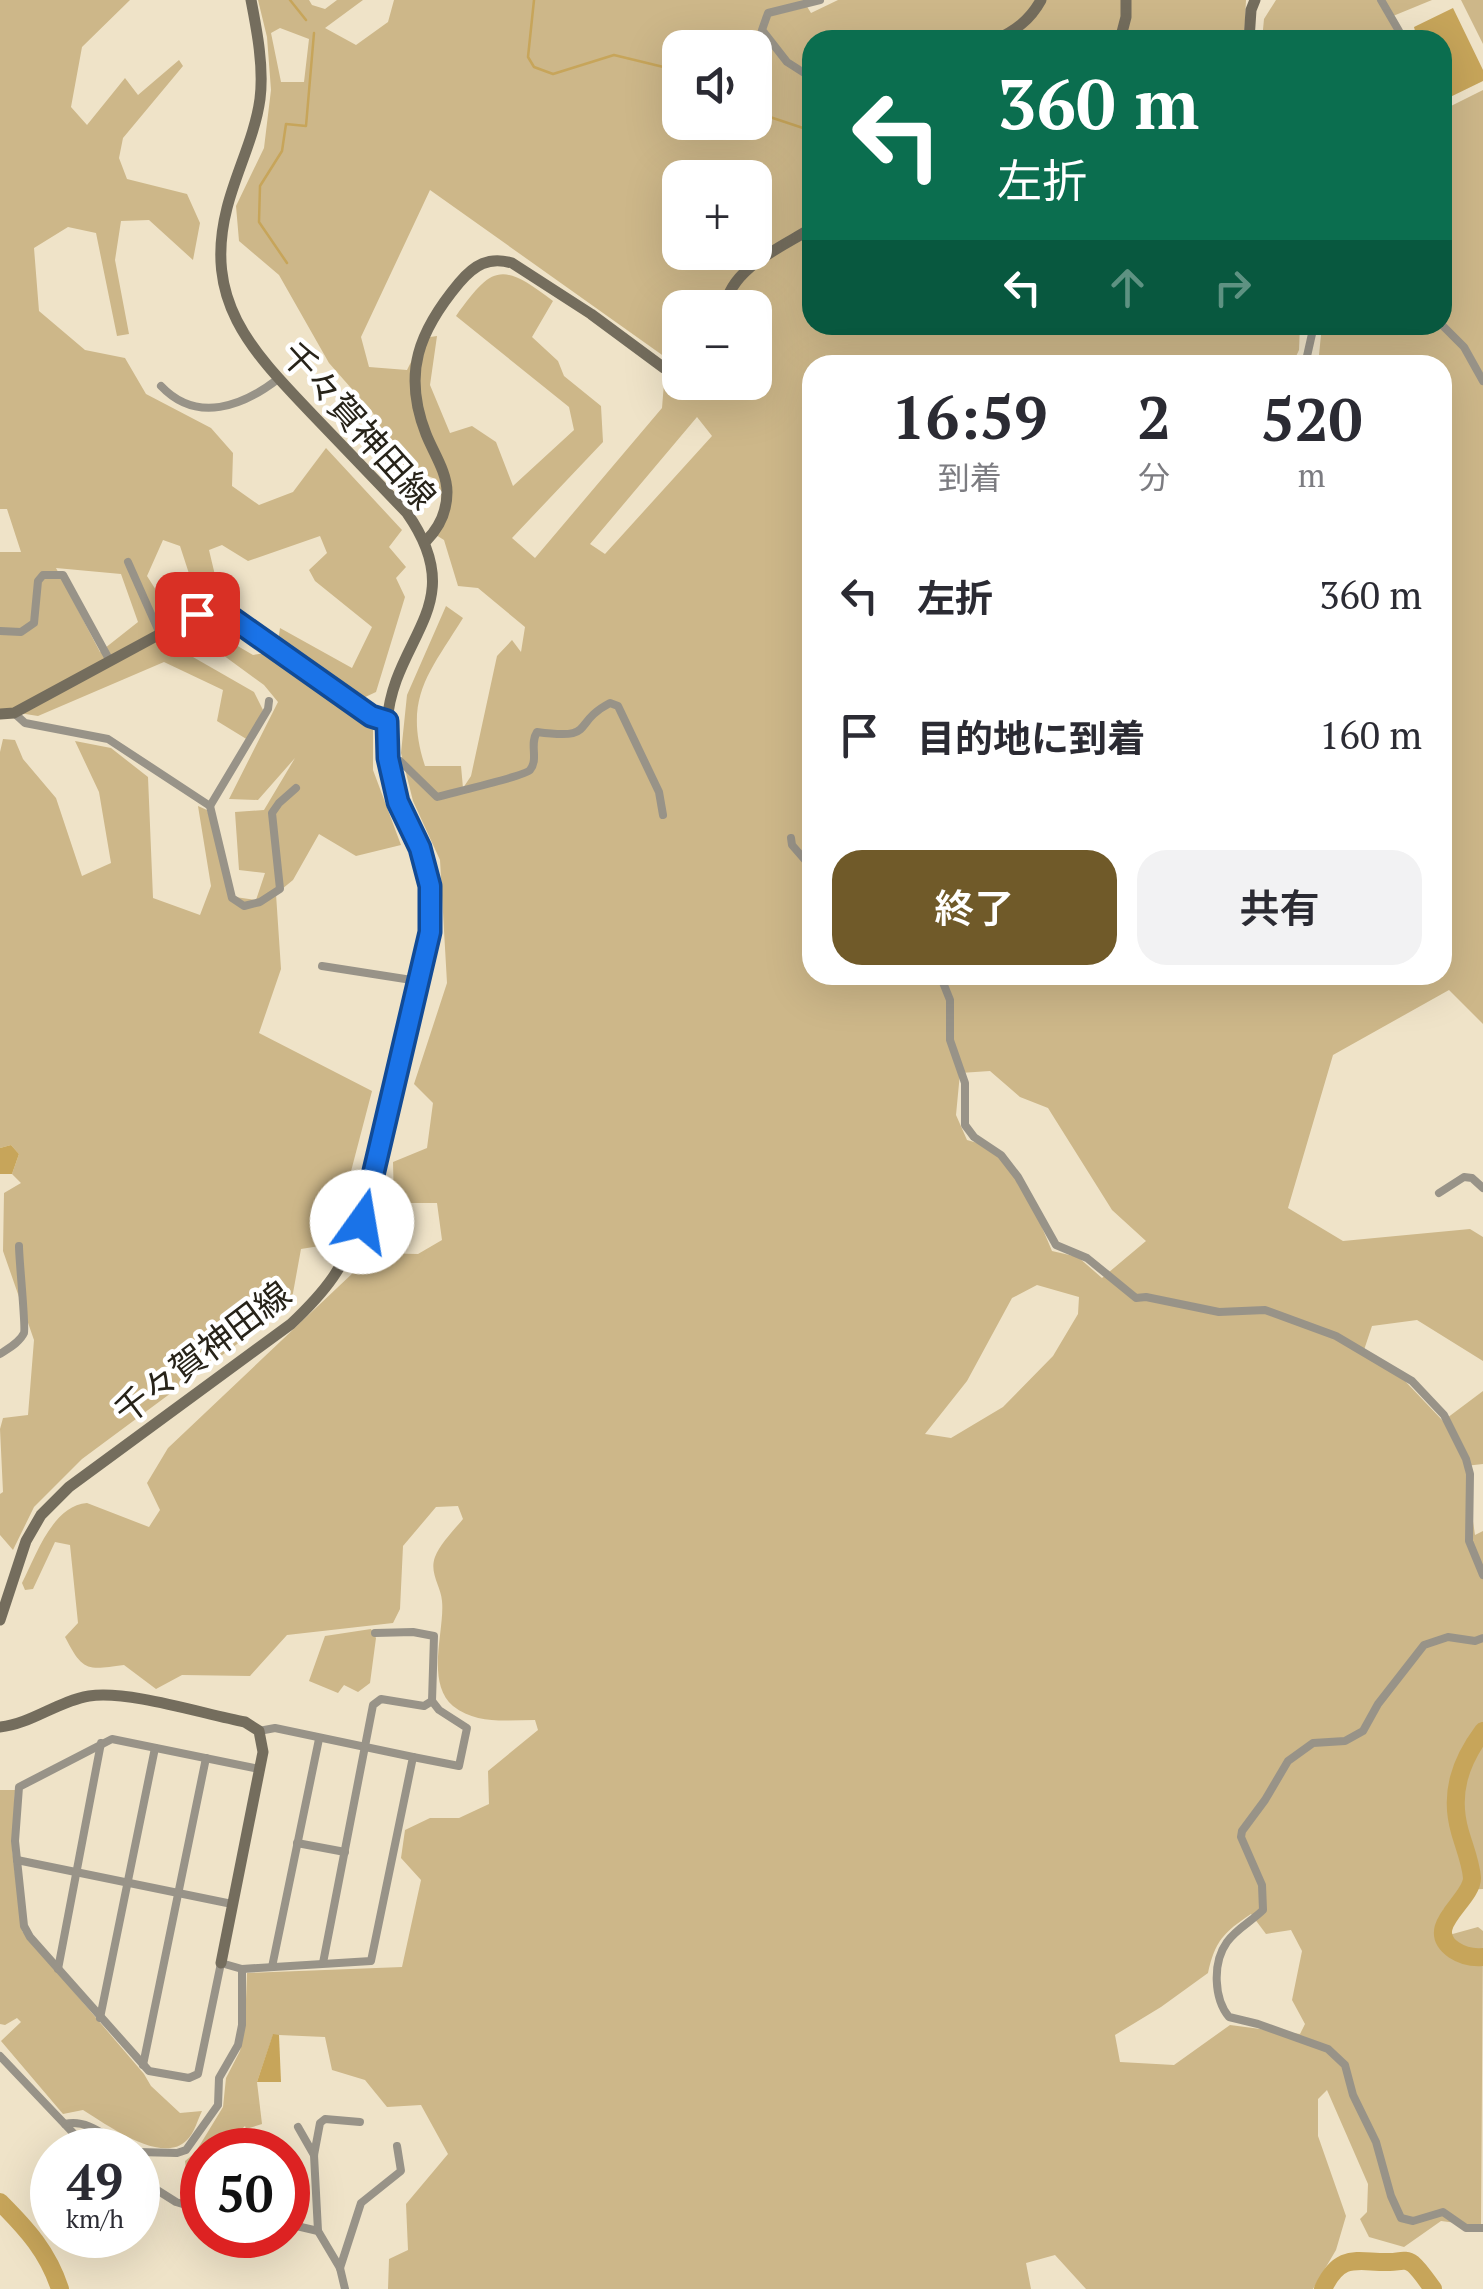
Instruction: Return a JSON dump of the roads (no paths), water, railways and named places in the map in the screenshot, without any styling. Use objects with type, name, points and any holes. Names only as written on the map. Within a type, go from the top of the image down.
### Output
[{"type":"main road","name":"千々賀神田線","points":[[0,1620],[26,1542],[40,1515],[69,1488],[291,1324],[344,1266],[362,1222],[430,932],[430,886],[420,848],[398,802],[388,758],[387,721],[396,681],[429,610],[432,576],[426,541],[407,514],[252,350],[226,300],[220,243],[260,99],[260,56],[250,0]]},
{"type":"main road","points":[[1014,30],[1029,19],[1040,0]]},
{"type":"main road","points":[[1123,30],[1126,0]]},
{"type":"main road","points":[[1250,30],[1256,0]]},
{"type":"main road","points":[[732,290],[736,280],[802,235]]},
{"type":"main road","points":[[426,541],[444,512],[447,490],[417,404],[414,372],[421,339],[433,316],[476,266],[500,259],[512,263],[662,367]]},
{"type":"main road","points":[[7,713],[214,608],[371,716],[387,721]]},
{"type":"main road","points":[[0,1727],[72,1700],[102,1694],[244,1722],[258,1731],[263,1752],[221,1963]]},
{"type":"street","points":[[802,71],[788,62],[762,30],[768,14],[820,0]]},
{"type":"street","points":[[1382,0],[1398,30]]},
{"type":"street","points":[[1452,335],[1464,347],[1483,381]]},
{"type":"street","points":[[161,386],[189,404],[212,410],[229,407],[261,392],[278,379]]},
{"type":"street","points":[[128,562],[160,634]]},
{"type":"street","points":[[0,632],[21,632],[34,623],[38,581],[43,575],[62,574],[110,661]]},
{"type":"street","points":[[210,806],[269,702]]},
{"type":"street","points":[[388,758],[400,762],[437,797],[520,777],[534,764],[532,739],[537,732],[569,736],[581,732],[610,704],[618,706],[659,792],[663,815]]},
{"type":"street","points":[[7,713],[25,723],[108,738],[210,806],[232,898],[244,906],[280,890],[272,813],[296,788]]},
{"type":"street","points":[[791,838],[792,846],[802,857]]},
{"type":"street","points":[[322,966],[418,982]]},
{"type":"street","points":[[944,985],[950,1000],[950,1040],[965,1083],[965,1125],[974,1137],[1000,1155],[1018,1177],[1056,1245],[1087,1258],[1136,1298],[1219,1312],[1265,1310],[1336,1336],[1396,1368],[1444,1415],[1470,1474],[1469,1541],[1483,1575]]},
{"type":"street","points":[[1439,1193],[1464,1177],[1472,1178],[1483,1188]]},
{"type":"street","points":[[0,1354],[22,1338],[26,1326],[18,1246]]},
{"type":"street","points":[[1470,1474],[1483,1472]]},
{"type":"street","points":[[258,1731],[275,1728],[460,1766],[467,1728],[432,1701],[434,1636],[376,1633]]},
{"type":"street","points":[[1483,1638],[1474,1641],[1448,1637],[1424,1646],[1378,1704],[1363,1731],[1345,1741],[1312,1743],[1288,1760],[1266,1800],[1242,1830],[1241,1837],[1262,1884],[1263,1910],[1224,1946],[1218,1965],[1218,1999],[1229,2018],[1271,2028],[1328,2049],[1345,2065],[1401,2218],[1412,2221],[1443,2212],[1466,2228],[1483,2228]]},
{"type":"street","points":[[323,1963],[373,1706],[381,1699],[424,1706],[432,1701]]},
{"type":"street","points":[[260,1769],[112,1739],[21,1783],[15,1842],[24,1926],[149,2071],[189,2078],[198,2074],[221,1963],[242,1969],[371,1961],[413,1758]]},
{"type":"street","points":[[272,1967],[319,1739]]},
{"type":"street","points":[[58,1969],[101,1743]]},
{"type":"street","points":[[100,2018],[155,1748]]},
{"type":"street","points":[[144,2065],[206,1758]]},
{"type":"street","points":[[297,1843],[345,1852]]},
{"type":"street","points":[[17,1860],[232,1904]]},
{"type":"street","points":[[160,2152],[186,2150],[218,2105],[220,2078],[238,2045],[242,2025],[242,1969]]},
{"type":"street","points":[[0,2056],[69,2128]]},
{"type":"street","points":[[345,2289],[340,2268],[318,2231],[314,2155],[320,2123],[325,2119],[360,2122]]},
{"type":"street","points":[[65,2124],[76,2122],[93,2128]]},
{"type":"street","points":[[340,2268],[361,2203],[400,2172],[397,2146]]},
{"type":"street","points":[[310,2148],[314,2155]]},
{"type":"street","points":[[310,2229],[318,2231]]},
{"type":"waterway","points":[[290,0],[306,20]]},
{"type":"waterway","points":[[534,0],[528,57],[534,67],[553,74],[614,55],[662,67]]},
{"type":"waterway","points":[[287,263],[259,222],[260,186],[282,151],[286,124],[306,126],[314,33]]},
{"type":"waterway","points":[[772,118],[802,128]]},
{"type":"waterway","points":[[1483,1731],[1468,1755],[1456,1792],[1457,1818],[1472,1878],[1443,1932],[1454,1950],[1483,1957]]},
{"type":"waterway","points":[[0,2202],[36,2242],[60,2289]]},
{"type":"waterway","points":[[1323,2289],[1337,2269],[1359,2261],[1410,2262],[1433,2289]]}]
